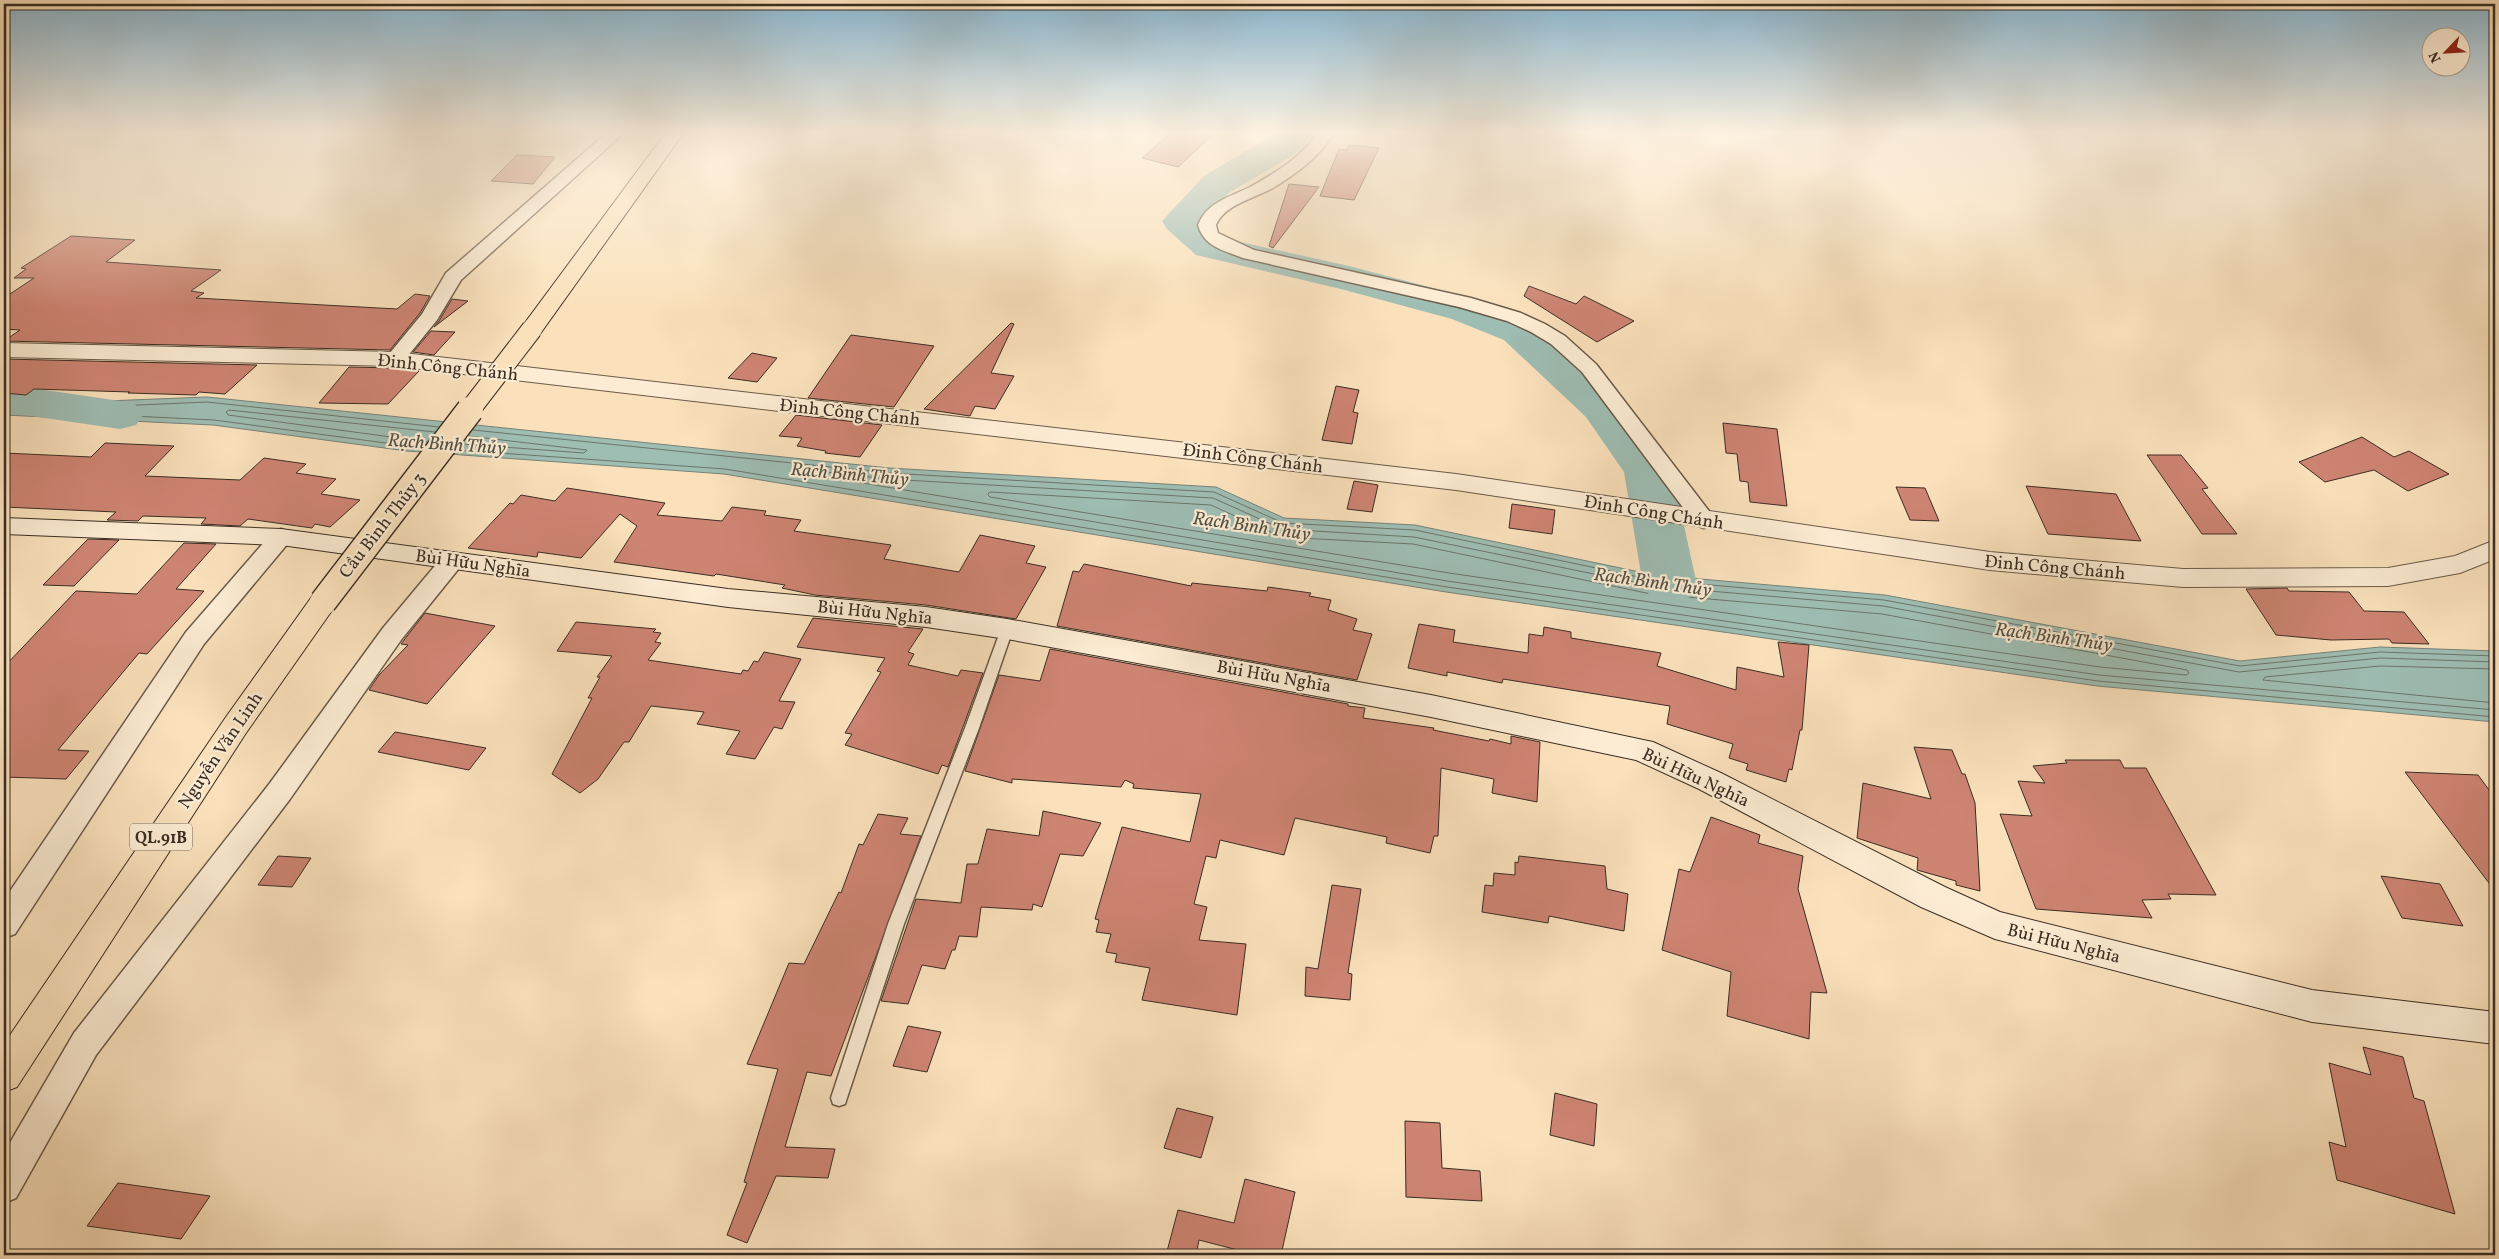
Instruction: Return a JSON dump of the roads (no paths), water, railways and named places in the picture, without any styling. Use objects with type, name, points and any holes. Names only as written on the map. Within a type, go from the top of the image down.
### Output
[{"type":"highway","name":"Cầu Bình Thủy 3","points":[[323,602],[532,329],[633,190]]},
{"type":"highway","name":"Nguyễn Văn Linh","points":[[4,1074],[236,725],[323,602]]},
{"type":"street","points":[[395,359],[430,316],[453,278],[552,190]]},
{"type":"street","points":[[1256,190],[1227,204],[1211,216],[1207,225],[1210,236],[1225,245],[1249,254],[1464,302],[1514,317],[1538,328],[1558,340],[1589,368],[1699,519]]},
{"type":"street","name":"Đinh Công Chánh","points":[[4,350],[395,359],[1437,480],[1990,561],[2183,578],[2388,576],[2460,564],[2495,550]]},
{"type":"street","name":"Bùi Hữu Nghĩa","points":[[4,526],[281,537],[728,598],[926,617],[1008,628],[1347,689],[1642,750],[1710,781],[1932,897],[1995,925],[2312,1006],[2495,1028]]},
{"type":"street","points":[[4,925],[195,638],[281,537]]},
{"type":"street","points":[[4,1186],[85,1044],[280,791],[392,634],[452,561]]},
{"type":"lane","points":[[839,1098],[896,924],[972,728],[1008,628]]},
{"type":"water","name":"Rạch Bình Thủy","points":[[207,397],[889,468],[1216,487],[1284,518],[1415,525],[1654,575],[1885,595],[2240,661],[2380,647],[2495,651],[2495,722],[2097,686],[1446,592],[724,474],[407,451],[213,425],[4,415],[4,405]]},
{"type":"waterway","points":[[1211,190],[1181,221],[1210,247],[1349,278],[1467,310],[1519,331],[1602,407],[1648,471],[1670,585]]},
{"type":"waterway","name":"Rạch Bình Thủy","points":[[4,398],[120,415]]}]
